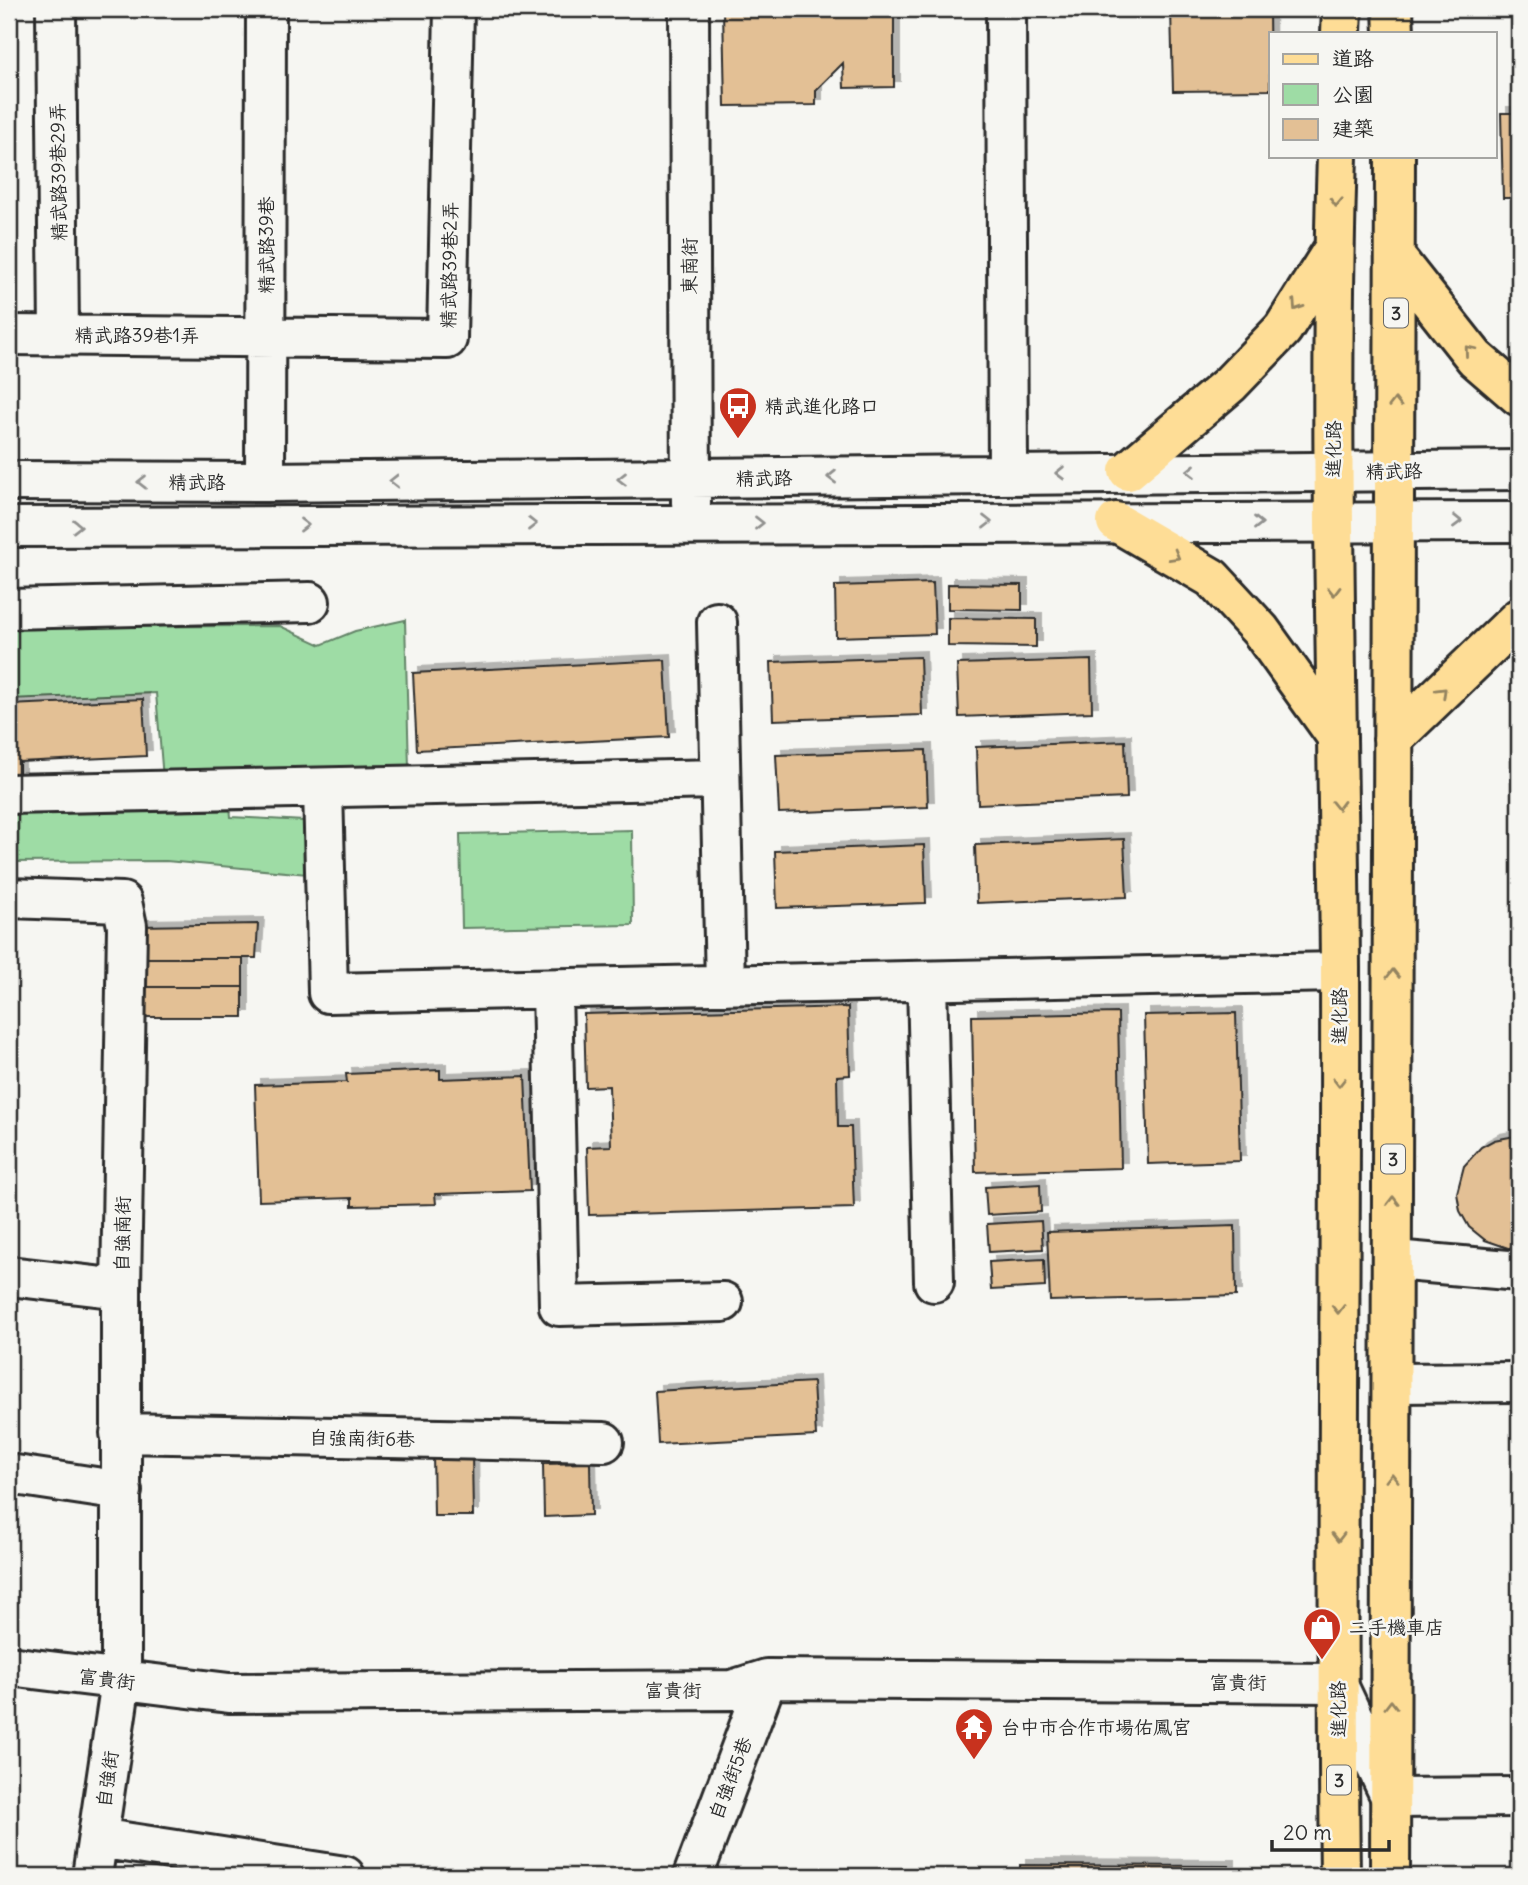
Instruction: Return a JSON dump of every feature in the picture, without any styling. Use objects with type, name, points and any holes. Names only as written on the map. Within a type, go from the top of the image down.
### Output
[{"type":"main road","points":[[1341,32],[1342,9]]},
{"type":"main road","points":[[1393,9],[1394,32]]},
{"type":"main road","name":"進化路","points":[[1337,158],[1333,523],[1340,972],[1337,1683],[1340,1876]]},
{"type":"main road","name":"3","points":[[1390,1876],[1394,1260],[1395,158]]},
{"type":"main road","points":[[1128,471],[1230,384],[1283,329],[1334,248]]},
{"type":"main road","points":[[1396,258],[1475,358],[1519,396]]},
{"type":"main road","points":[[1116,522],[1212,578],[1261,631],[1337,737]]},
{"type":"main road","points":[[1393,739],[1519,618]]},
{"type":"street","name":"精武路39巷29弄","points":[[56,9],[59,335]]},
{"type":"street","name":"精武路39巷","points":[[265,482],[266,9]]},
{"type":"street","name":"精武路39巷2弄","points":[[266,335],[447,339],[454,9]]},
{"type":"street","name":"東南街","points":[[689,9],[691,523]]},
{"type":"street","points":[[1006,9],[1008,474]]},
{"type":"street","name":"精武路39巷1弄","points":[[9,335],[266,335]]},
{"type":"street","name":"精武路","points":[[9,481],[690,479],[1128,471],[1519,470]]},
{"type":"street","points":[[9,527],[1333,523],[1395,520],[1519,522]]},
{"type":"street","points":[[9,609],[310,602]]},
{"type":"street","points":[[717,622],[725,985]]},
{"type":"street","points":[[9,794],[720,779]]},
{"type":"street","points":[[323,788],[327,993],[1340,972]]},
{"type":"street","name":"自強南街","points":[[9,898],[108,900],[122,902],[125,908],[120,1433],[121,1681]]},
{"type":"street","points":[[928,981],[934,1282]]},
{"type":"street","points":[[552,989],[559,1306],[723,1302]]},
{"type":"street","points":[[1394,1260],[1519,1271]]},
{"type":"street","points":[[9,1276],[121,1289]]},
{"type":"street","points":[[1393,1383],[1519,1382]]},
{"type":"street","name":"自強南街6巷","points":[[120,1433],[604,1442]]},
{"type":"street","points":[[9,1474],[122,1491]]},
{"type":"street","name":"富貴街","points":[[9,1666],[243,1693],[732,1690],[767,1679],[1337,1683]]},
{"type":"street","name":"自強街5巷","points":[[693,1876],[767,1679]]},
{"type":"street","name":"自強街","points":[[92,1876],[121,1681]]},
{"type":"street","points":[[1337,1683],[1391,1798],[1519,1797]]},
{"type":"street","points":[[98,1838],[345,1876]]},
{"type":"green space","points":[[405,620],[409,768],[163,779],[156,693],[9,699],[9,627],[280,626],[321,645],[355,631]]},
{"type":"green space","points":[[229,795],[231,817],[304,821],[307,874],[166,861],[9,862],[9,806]]},
{"type":"green space","points":[[632,830],[633,925],[462,928],[460,834]]},
{"type":"building","points":[[723,9],[894,9],[894,87],[844,88],[843,63],[816,90],[816,105],[725,106]]},
{"type":"building","points":[[1171,9],[1269,9],[1269,90],[1173,91]]},
{"type":"building","points":[[1501,113],[1519,113],[1519,198],[1503,198]]},
{"type":"building","points":[[933,583],[935,634],[836,637],[835,586]]},
{"type":"building","points":[[948,584],[1022,585],[1022,610],[948,609]]},
{"type":"building","points":[[948,618],[1036,619],[1036,647],[948,646]]},
{"type":"building","points":[[920,657],[922,715],[773,720],[771,662]]},
{"type":"building","points":[[665,660],[669,737],[417,750],[413,673]]},
{"type":"building","points":[[1091,660],[1092,712],[959,717],[957,664]]},
{"type":"building","points":[[143,699],[146,756],[19,762],[19,777],[9,777],[9,705]]},
{"type":"building","points":[[1125,741],[1127,798],[978,804],[976,747]]},
{"type":"building","points":[[926,750],[928,807],[779,813],[776,755]]},
{"type":"building","points":[[1124,839],[1127,897],[977,903],[975,845]]},
{"type":"building","points":[[924,845],[926,903],[777,908],[775,851]]},
{"type":"building","points":[[258,924],[256,958],[137,958],[139,926]]},
{"type":"building","points":[[137,958],[243,958],[243,987],[139,987]]},
{"type":"building","points":[[139,987],[243,987],[243,1017],[139,1017]]},
{"type":"building","points":[[848,1007],[850,1075],[837,1076],[838,1127],[851,1127],[854,1208],[589,1215],[587,1147],[611,1146],[609,1086],[586,1087],[584,1014]]},
{"type":"building","points":[[1118,1013],[1121,1168],[975,1172],[972,1016]]},
{"type":"building","points":[[1236,1013],[1240,1161],[1148,1164],[1144,1015]]},
{"type":"building","points":[[440,1070],[440,1079],[525,1076],[530,1191],[435,1194],[436,1204],[352,1206],[352,1198],[259,1201],[255,1085],[347,1082],[346,1074]]},
{"type":"building","points":[[1519,1137],[1519,1248],[1508,1248],[1485,1240],[1469,1227],[1460,1211],[1457,1193],[1464,1166],[1481,1147],[1494,1140]]},
{"type":"building","points":[[1040,1184],[1041,1212],[987,1215],[985,1187]]},
{"type":"building","points":[[1041,1221],[1043,1249],[989,1252],[987,1224]]},
{"type":"building","points":[[1235,1226],[1236,1296],[1050,1301],[1047,1232]]},
{"type":"building","points":[[1044,1259],[1045,1287],[991,1290],[989,1262]]},
{"type":"building","points":[[813,1382],[816,1436],[658,1444],[655,1391]]},
{"type":"building","points":[[472,1452],[473,1516],[434,1516],[433,1453]]},
{"type":"building","points":[[590,1463],[591,1515],[544,1517],[543,1464]]},
{"type":"building","points":[[1020,1865],[1229,1866],[1229,1876],[1020,1876]]},
{"type":"place","name":"精武進化路口","points":[[738,440]]},
{"type":"place","name":"二手機車店","points":[[1322,1661]]},
{"type":"place","name":"台中市合作市場佑鳳宮","points":[[974,1761]]}]
